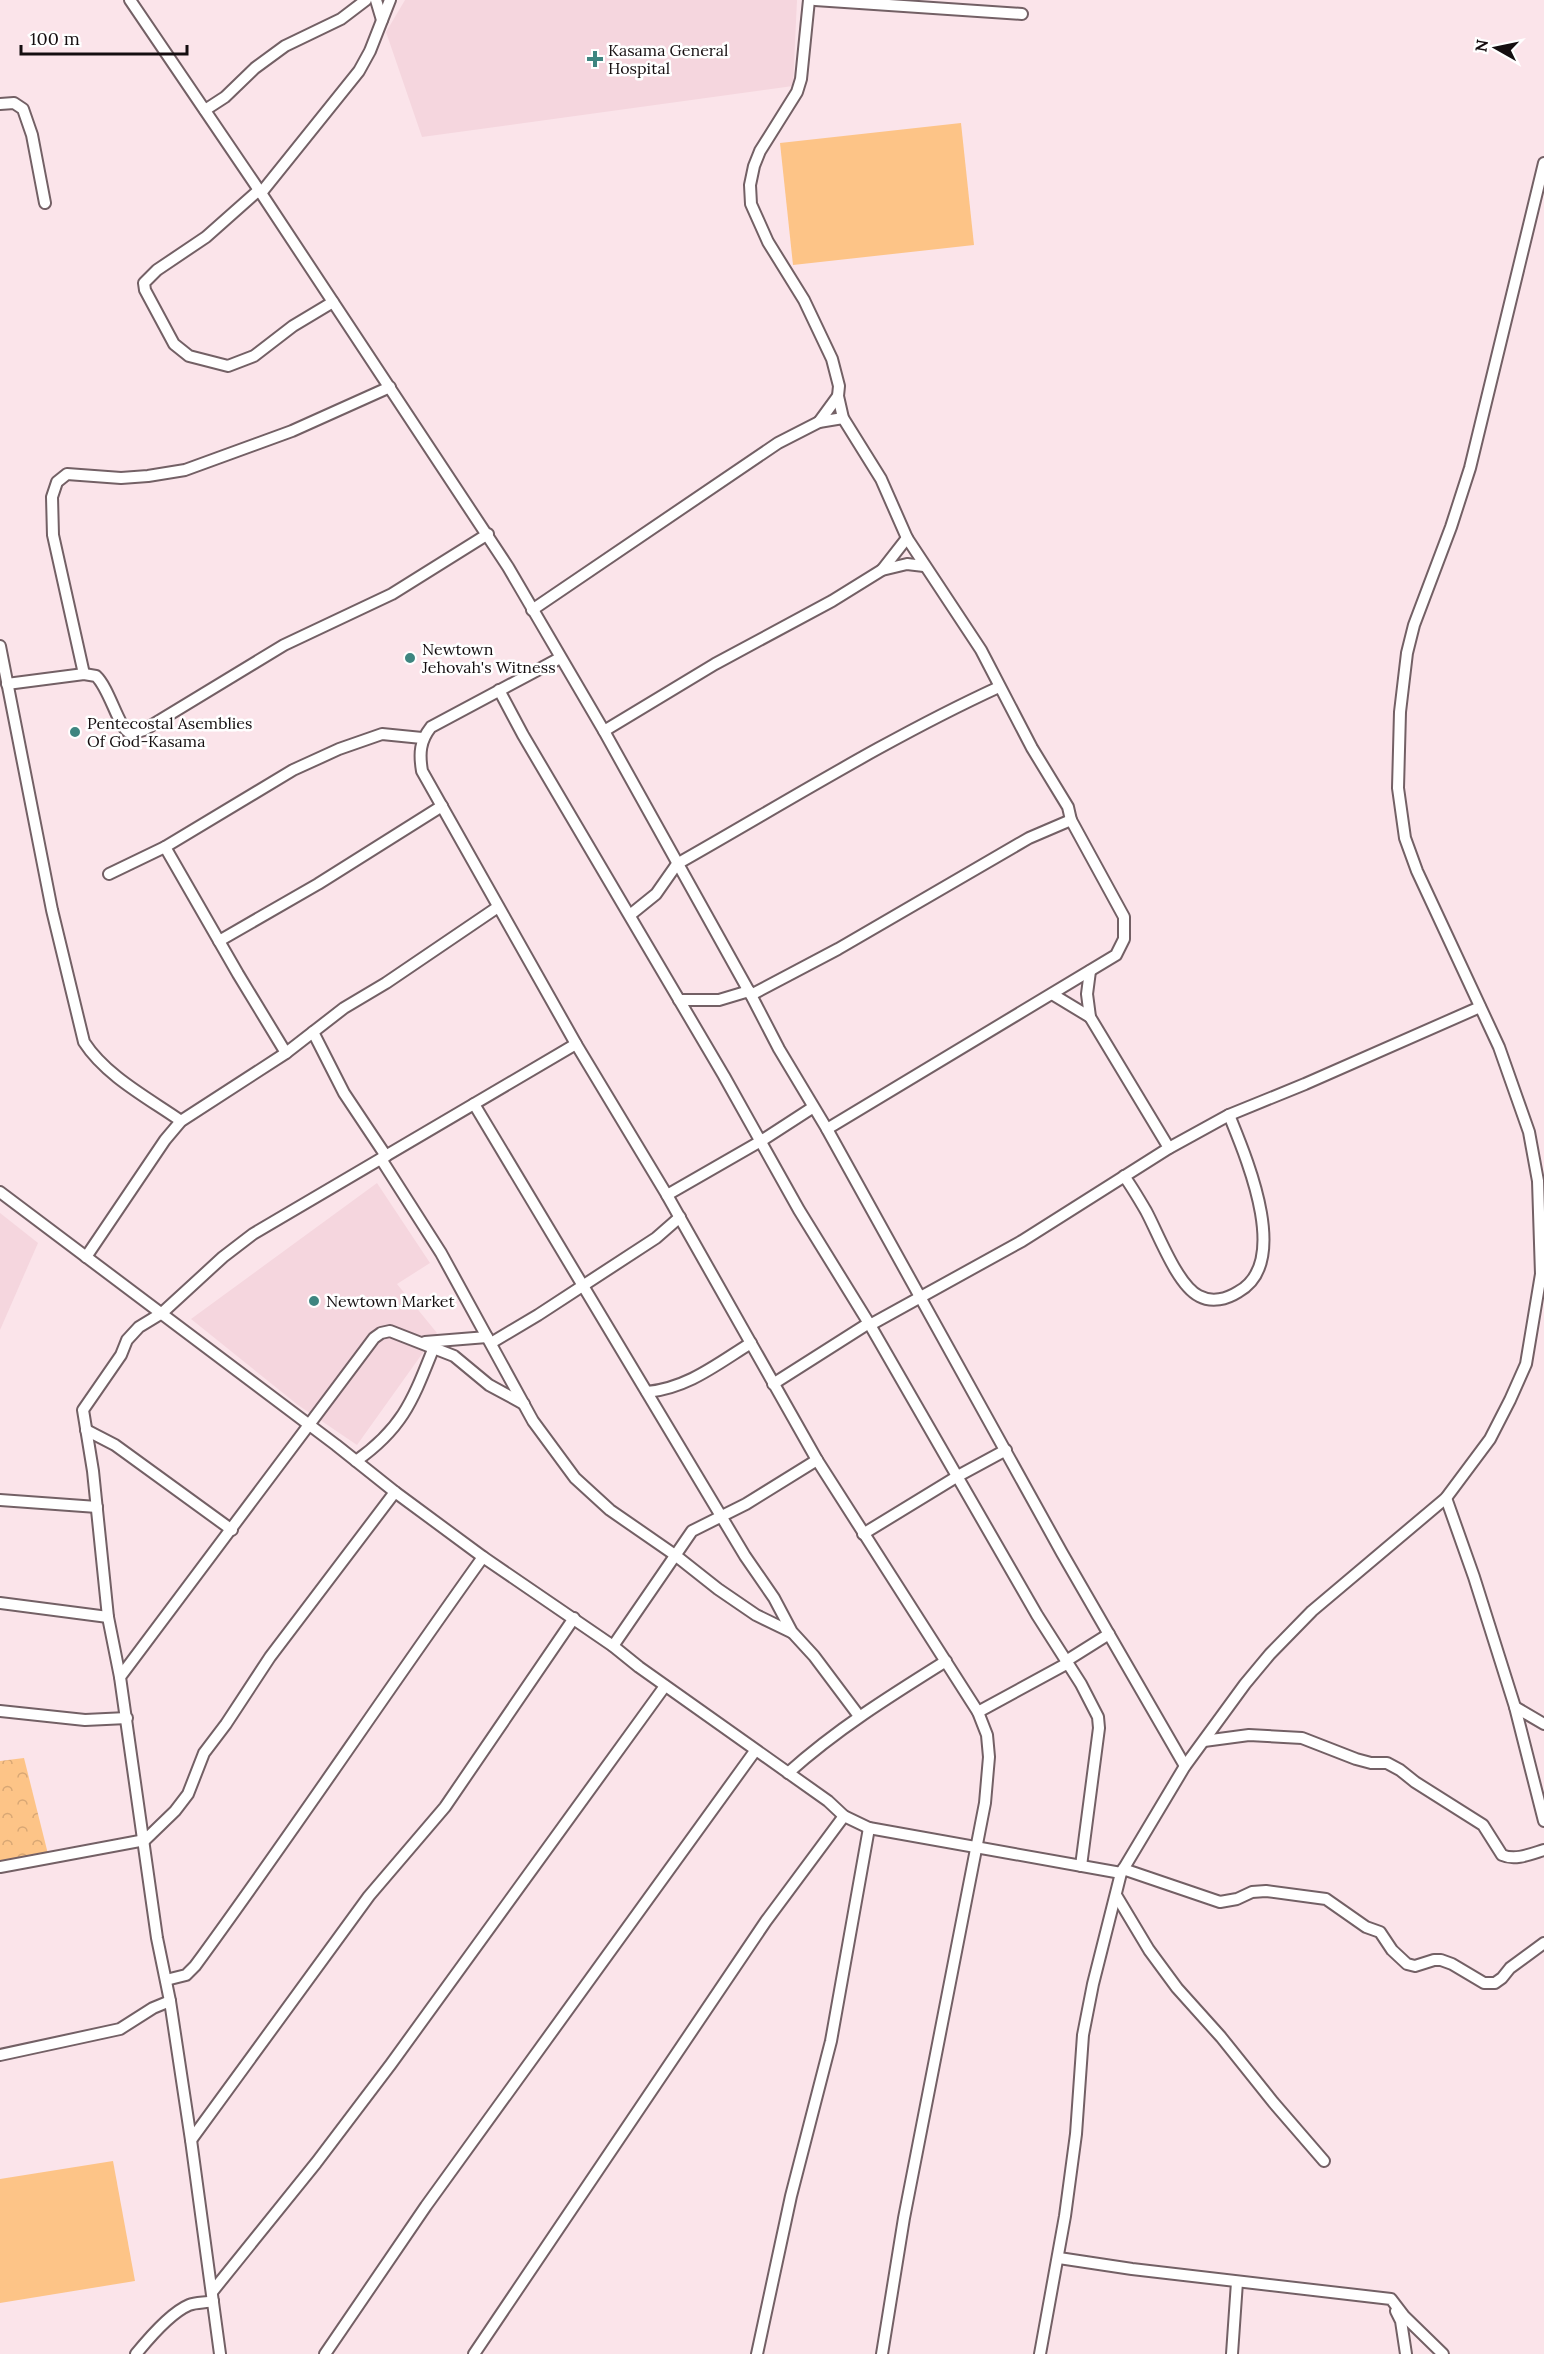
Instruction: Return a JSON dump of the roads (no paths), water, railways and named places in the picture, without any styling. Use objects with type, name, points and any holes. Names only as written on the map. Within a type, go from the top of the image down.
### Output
[{"type":"street","points":[[130,0],[488,534],[604,731],[812,1108],[827,1129],[1108,1634],[1185,1766]]},
{"type":"street","points":[[205,110],[225,97],[255,68],[285,46],[340,19],[366,0]]},
{"type":"street","points":[[376,0],[382,20]]},
{"type":"street","points":[[333,302],[293,326],[254,356],[228,366],[189,356],[174,344],[145,290],[144,283],[157,270],[206,237],[260,192],[359,71],[370,51],[390,0]]},
{"type":"street","points":[[809,0],[801,79],[797,92],[760,152],[754,166],[750,185],[752,204],[768,242],[804,300],[821,333],[836,374],[843,418],[881,479],[907,538],[969,630],[1044,769],[1068,807],[1071,820],[1124,917],[1125,924],[1124,939],[1116,956],[827,1129]]},
{"type":"street","points":[[815,0],[1022,14]]},
{"type":"street","points":[[0,104],[14,104],[23,109],[32,135],[45,203]]},
{"type":"street","points":[[1040,2354],[1059,2258],[1076,2134],[1083,2035],[1093,1984],[1122,1871],[1185,1766],[1245,1683],[1303,1620],[1446,1498],[1490,1439],[1526,1364],[1541,1274],[1538,1181],[1529,1132],[1512,1080],[1405,838],[1398,788],[1400,712],[1407,654],[1414,625],[1451,527],[1470,468],[1544,163]]},
{"type":"street","points":[[84,674],[53,535],[52,497],[57,482],[66,474],[121,478],[185,470],[292,431],[390,387]]},
{"type":"street","points":[[819,422],[838,396]]},
{"type":"street","points":[[532,610],[768,449],[819,422],[843,418]]},
{"type":"street","points":[[7,684],[84,674],[96,676],[102,681],[123,728],[128,733],[135,733],[284,645],[392,594],[488,534]]},
{"type":"street","points":[[882,570],[907,538]]},
{"type":"street","points":[[604,731],[715,664],[832,602],[882,570],[907,564],[924,566]]},
{"type":"street","points":[[0,646],[52,910],[84,1042],[92,1054],[108,1069],[181,1121]]},
{"type":"street","points":[[560,658],[431,727],[422,738],[419,756],[422,771],[576,1044],[680,1217],[817,1460],[978,1712],[987,1735],[989,1757],[985,1803],[904,2218],[882,2354]]},
{"type":"street","points":[[630,915],[656,894],[677,864],[892,741],[999,687]]},
{"type":"street","points":[[499,690],[831,1264],[870,1324],[1037,1615],[1095,1711],[1099,1728],[1081,1866]]},
{"type":"street","points":[[109,874],[165,846],[293,770],[339,749],[382,734],[422,738]]},
{"type":"street","points":[[219,941],[318,884],[442,807]]},
{"type":"street","points":[[679,1000],[719,1000],[750,993],[838,949],[1029,838],[1071,820]]},
{"type":"street","points":[[165,846],[286,1053]]},
{"type":"street","points":[[86,1257],[165,1140],[181,1121],[286,1053],[344,1008],[386,983],[498,907]]},
{"type":"street","points":[[1090,971],[1087,994],[1090,1017],[1169,1148]]},
{"type":"street","points":[[1052,994],[1090,1017]]},
{"type":"street","points":[[773,1384],[870,1324],[1022,1241],[1169,1148],[1229,1114],[1305,1084],[1480,1007]]},
{"type":"street","points":[[313,1032],[344,1094],[441,1253],[524,1404],[557,1455],[591,1494],[756,1615],[792,1632]]},
{"type":"street","points":[[220,2354],[191,2140],[170,2001],[157,1938],[127,1718],[108,1617],[93,1471],[82,1417],[85,1404],[139,1327],[162,1313],[223,1257],[253,1234],[576,1044]]},
{"type":"street","points":[[474,1104],[745,1556],[774,1598],[792,1632],[814,1656],[859,1716]]},
{"type":"street","points":[[667,1195],[761,1141],[812,1108]]},
{"type":"street","points":[[1124,1176],[1145,1210],[1169,1258],[1184,1281],[1198,1296],[1214,1300],[1230,1297],[1247,1288],[1257,1277],[1263,1258],[1261,1214],[1245,1157],[1229,1114]]},
{"type":"street","points":[[0,1192],[395,1492],[828,1801],[844,1816],[869,1828],[975,1848],[1122,1871],[1220,1902],[1237,1899],[1252,1892],[1266,1891],[1326,1899],[1366,1927],[1380,1932],[1392,1950],[1407,1964],[1415,1966],[1441,1960],[1484,1983],[1495,1983],[1510,1968],[1544,1943]]},
{"type":"street","points":[[421,1343],[489,1340],[538,1315],[656,1238],[680,1217]]},
{"type":"street","points":[[120,1677],[374,1338],[381,1333],[390,1331],[454,1356],[489,1385],[524,1404]]},
{"type":"street","points":[[647,1392],[674,1389],[751,1343]]},
{"type":"street","points":[[356,1461],[384,1439],[401,1420],[434,1347]]},
{"type":"street","points":[[86,1430],[115,1445],[232,1530]]},
{"type":"street","points":[[863,1534],[958,1476],[1006,1450]]},
{"type":"street","points":[[613,1646],[692,1531],[775,1487],[817,1460]]},
{"type":"street","points":[[0,1867],[145,1840],[175,1811],[188,1794],[204,1753],[270,1657],[395,1492]]},
{"type":"street","points":[[1446,1498],[1474,1577],[1515,1707],[1544,1821]]},
{"type":"street","points":[[0,1500],[97,1507]]},
{"type":"street","points":[[166,1980],[186,1975],[195,1966],[260,1878],[393,1682],[483,1557]]},
{"type":"street","points":[[0,1603],[108,1617]]},
{"type":"street","points":[[191,2140],[369,1896],[446,1807],[574,1618]]},
{"type":"street","points":[[978,1712],[1067,1662],[1108,1634]]},
{"type":"street","points":[[788,1773],[821,1743],[859,1716],[946,1661]]},
{"type":"street","points":[[136,2354],[153,2334],[177,2313],[189,2305],[212,2297],[391,2064],[665,1686]]},
{"type":"street","points":[[1515,1707],[1544,1724]]},
{"type":"street","points":[[0,1711],[85,1720],[127,1718]]},
{"type":"street","points":[[1204,1741],[1249,1735],[1302,1738],[1356,1759],[1371,1763],[1387,1763],[1483,1825],[1502,1855],[1507,1857],[1528,1856],[1544,1850]]},
{"type":"street","points":[[325,2354],[426,2206],[755,1751]]},
{"type":"street","points":[[474,2354],[766,1921],[844,1816]]},
{"type":"street","points":[[758,2354],[791,2196],[831,2042],[869,1828]]},
{"type":"street","points":[[1116,1895],[1149,1950],[1177,1988],[1221,2037],[1324,2161]]},
{"type":"street","points":[[0,2055],[120,2029],[153,2008],[170,2001]]},
{"type":"street","points":[[1059,2258],[1237,2282],[1391,2299],[1404,2316],[1443,2354]]},
{"type":"street","points":[[1232,2354],[1238,2296],[1237,2282]]},
{"type":"street","points":[[1391,2299],[1401,2321],[1406,2354]]},
{"type":"place","name":"Kasama General Hospital","points":[[595,59]]},
{"type":"place","name":"Newtown Jehovah's Witness","points":[[410,658]]},
{"type":"place","name":"Pentecostal Asemblies Of God-Kasama","points":[[75,732]]},
{"type":"place","name":"Newtown Market","points":[[314,1301]]}]
